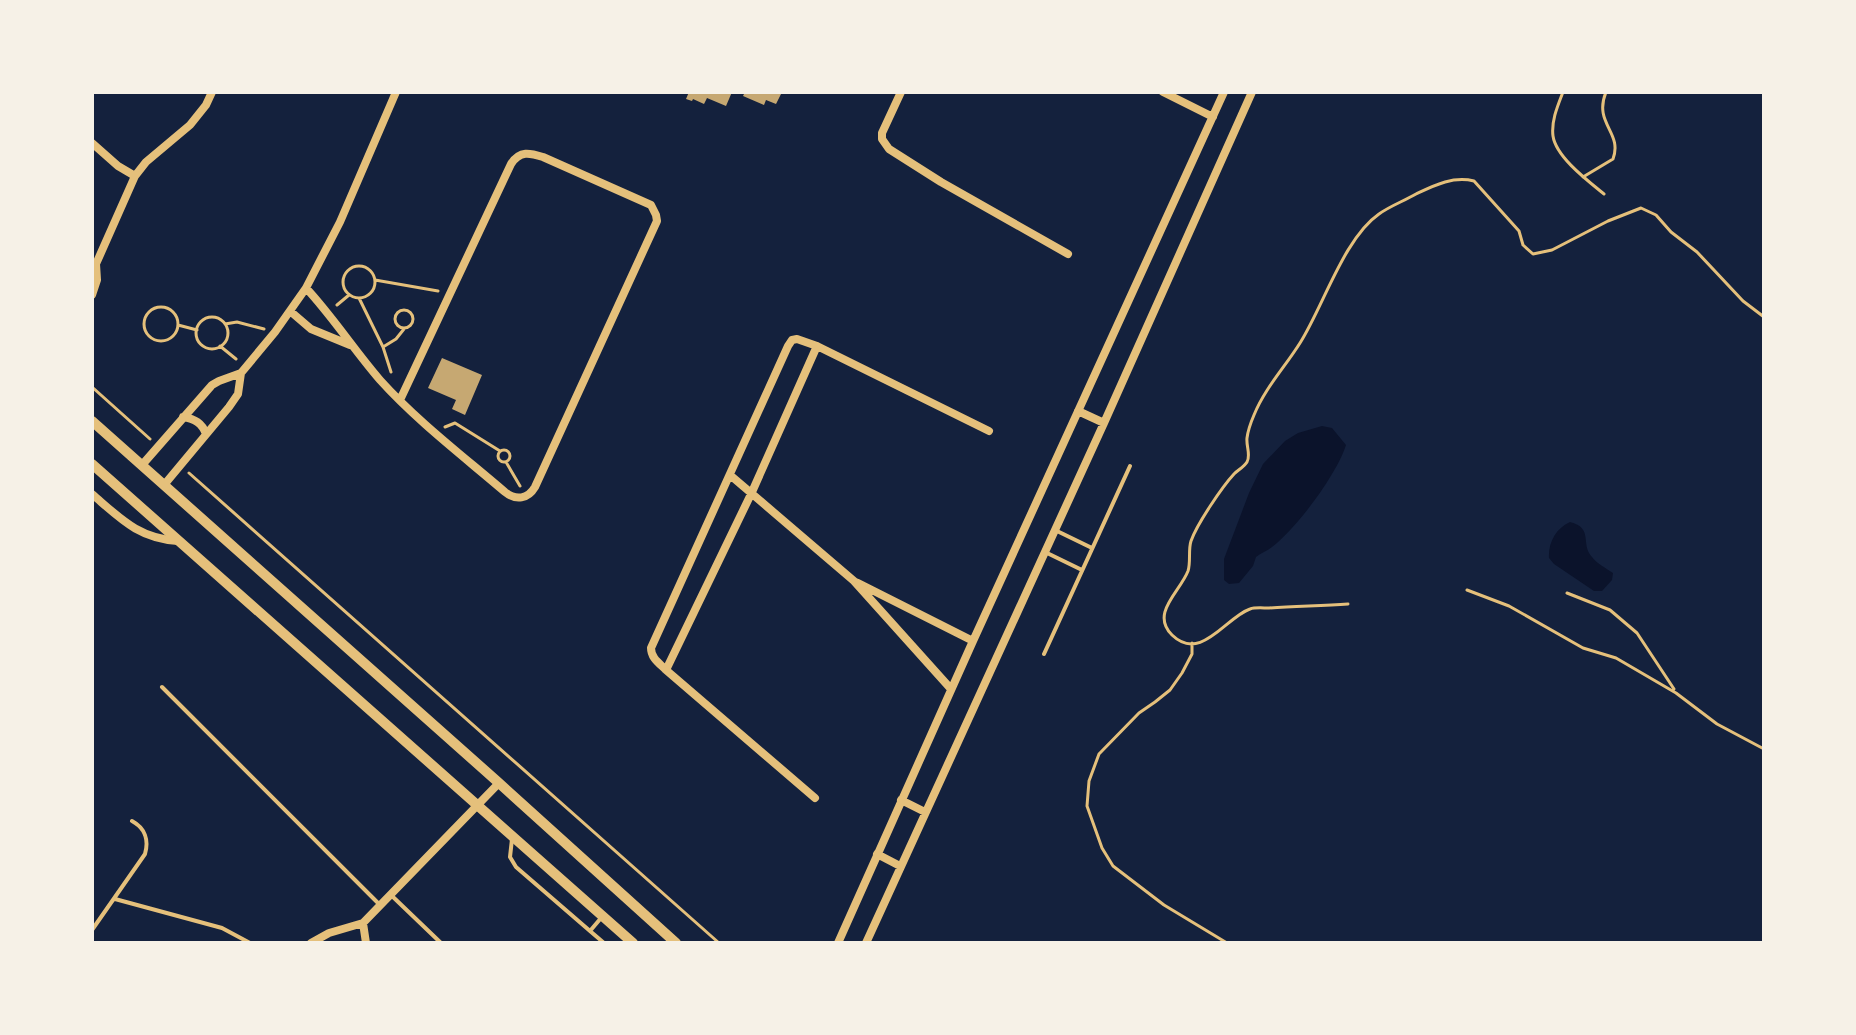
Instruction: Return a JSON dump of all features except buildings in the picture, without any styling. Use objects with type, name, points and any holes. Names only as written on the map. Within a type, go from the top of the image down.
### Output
[{"type":"street","points":[[92,295],[97,280],[94,265],[135,176],[146,162],[190,125],[212,92]]},
{"type":"street","points":[[142,465],[212,385],[243,370],[306,288],[340,222],[396,92]]},
{"type":"street","points":[[901,92],[882,133],[884,144],[889,149],[1068,254]]},
{"type":"street","points":[[1163,92],[1213,117]]},
{"type":"street","points":[[838,943],[1224,92]]},
{"type":"street","points":[[866,943],[1252,92]]},
{"type":"street","points":[[92,143],[135,176]]},
{"type":"street","points":[[306,288],[400,400],[509,496],[526,497],[535,487],[657,221],[654,210],[646,201],[543,157],[528,153],[514,159],[400,400]]},
{"type":"street","points":[[290,311],[311,329],[351,345]]},
{"type":"street","points":[[815,798],[666,670],[652,656],[651,648],[790,343],[797,339],[817,346],[989,431]]},
{"type":"street","points":[[666,670],[752,492],[817,346]]},
{"type":"street","points":[[164,485],[236,397],[243,370]]},
{"type":"street","points":[[1078,411],[1104,423]]},
{"type":"street","points":[[183,417],[199,422],[206,434]]},
{"type":"street","points":[[92,421],[676,943]]},
{"type":"street","points":[[92,464],[633,943]]},
{"type":"street","points":[[730,475],[854,581],[951,689]]},
{"type":"street","points":[[92,494],[135,530],[163,540],[178,541]]},
{"type":"street","points":[[854,581],[973,641]]},
{"type":"street","points":[[311,943],[329,933],[363,923],[499,783]]},
{"type":"street","points":[[901,800],[925,812]]},
{"type":"street","points":[[877,854],[900,866]]},
{"type":"street","points":[[363,923],[366,943]]},
{"type":"lane","points":[[1044,654],[1130,466]]},
{"type":"lane","points":[[1054,530],[1092,548]]},
{"type":"lane","points":[[1045,552],[1082,570]]},
{"type":"lane","points":[[162,687],[380,905]]},
{"type":"lane","points":[[92,930],[142,860],[147,848],[145,834],[132,821]]},
{"type":"lane","points":[[512,837],[510,857],[516,867],[604,943]]},
{"type":"lane","points":[[391,894],[441,943]]},
{"type":"lane","points":[[115,899],[222,928],[250,943]]},
{"type":"lane","points":[[590,931],[603,917]]},
{"type":"path","points":[[1563,92],[1556,109],[1552,134],[1556,145],[1583,177],[1604,194]]},
{"type":"path","points":[[1583,177],[1613,159],[1616,149],[1602,115],[1606,92]]},
{"type":"path","points":[[1348,604],[1251,608],[1218,633],[1199,643],[1188,644],[1174,637],[1166,627],[1164,615],[1188,571],[1191,542],[1223,488],[1246,465],[1249,457],[1248,433],[1255,411],[1300,343],[1353,242],[1378,214],[1450,180],[1474,181],[1519,231],[1523,245],[1533,254],[1552,250],[1641,208],[1656,215],[1671,232],[1697,252],[1743,301],[1764,317]]},
{"type":"path","points":[[356,267],[367,268],[375,280],[373,291],[359,298],[349,295],[343,281],[347,272],[356,267]]},
{"type":"path","points":[[375,280],[450,293]]},
{"type":"path","points":[[327,312],[349,295]]},
{"type":"path","points":[[359,298],[383,347],[391,374]]},
{"type":"path","points":[[161,307],[172,310],[178,325],[174,336],[164,341],[149,336],[144,326],[147,315],[161,307]]},
{"type":"path","points":[[383,347],[412,324],[410,313],[404,311],[397,314],[395,319],[397,325],[404,328]]},
{"type":"path","points":[[207,318],[217,318],[225,324],[227,339],[220,346],[205,347],[198,340],[199,325],[207,318]]},
{"type":"path","points":[[225,324],[237,322],[275,332]]},
{"type":"path","points":[[178,325],[197,330]]},
{"type":"path","points":[[220,346],[243,370]]},
{"type":"path","points":[[92,387],[158,446]]},
{"type":"path","points":[[437,433],[455,423],[500,451],[509,452],[510,458],[506,462]]},
{"type":"path","points":[[500,451],[499,459],[506,462],[526,497]]},
{"type":"path","points":[[180,466],[719,943]]},
{"type":"path","points":[[1467,590],[1509,606],[1583,648],[1616,658],[1676,693],[1717,724],[1764,749]]},
{"type":"path","points":[[1567,593],[1610,610],[1637,633],[1676,693]]},
{"type":"path","points":[[1192,643],[1192,654],[1170,690],[1139,713],[1099,754],[1089,781],[1087,806],[1102,848],[1113,866],[1164,905],[1227,943]]},
{"type":"water","points":[[1322,426],[1332,428],[1346,445],[1334,470],[1293,527],[1256,557],[1253,566],[1239,583],[1229,584],[1224,580],[1224,559],[1263,464],[1285,441],[1298,433]]},
{"type":"water","points":[[1570,522],[1582,528],[1594,559],[1613,573],[1612,580],[1602,591],[1594,591],[1549,558],[1554,537]]}]
